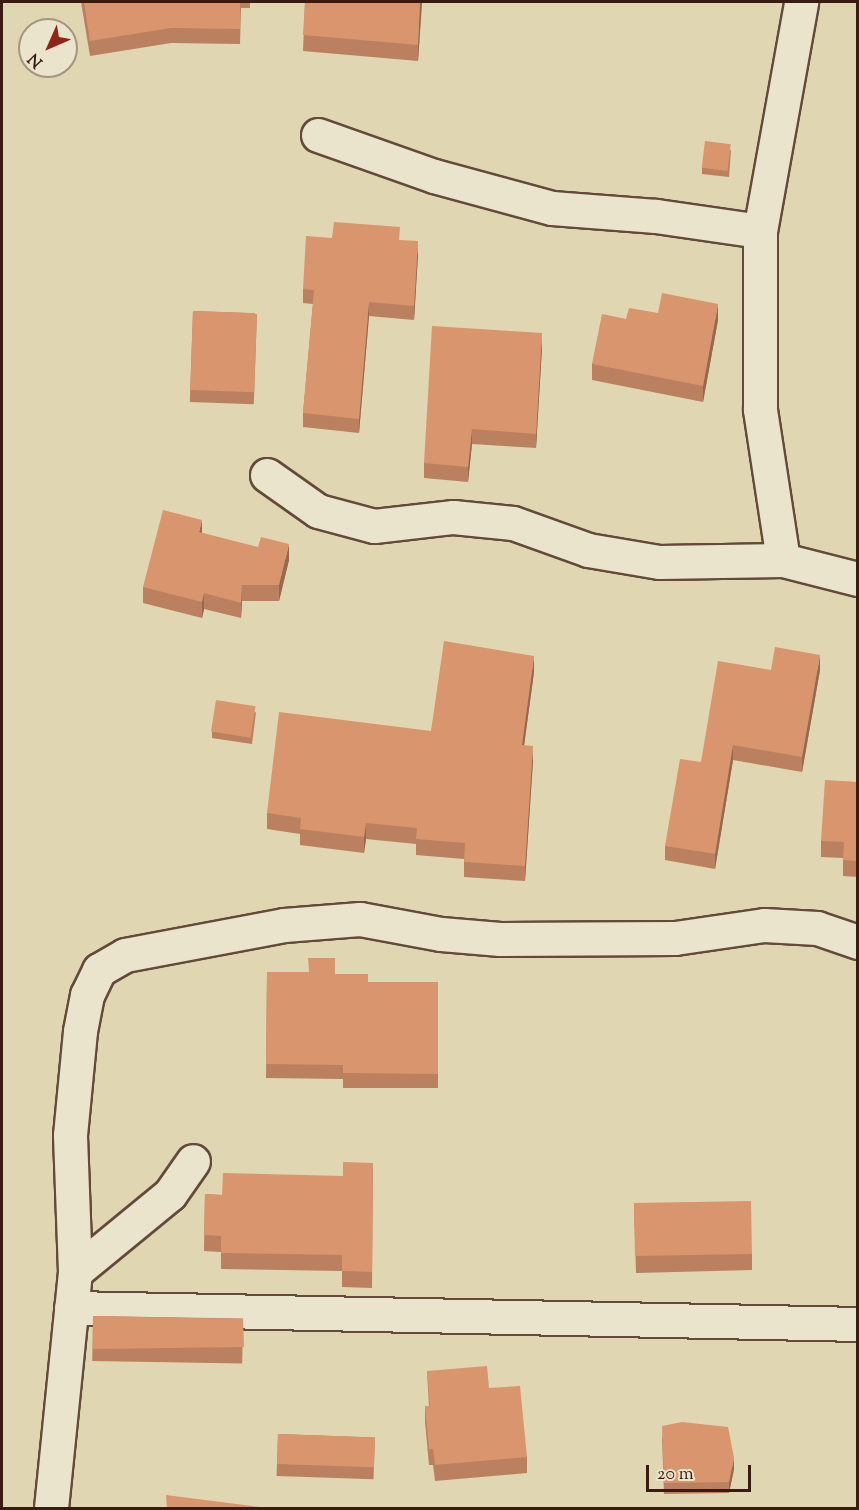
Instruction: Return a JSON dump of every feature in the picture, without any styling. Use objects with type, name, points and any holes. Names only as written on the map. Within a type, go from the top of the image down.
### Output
[{"type":"street","points":[[783,560],[760,409],[760,231],[801,2]]},
{"type":"street","points":[[318,135],[434,176],[552,208],[656,216],[760,231]]},
{"type":"street","points":[[267,475],[318,511],[374,526],[453,517],[513,523],[588,550],[659,562],[783,560],[858,579]]},
{"type":"street","points":[[51,1509],[75,1272],[70,1135],[80,1031],[87,995],[99,970],[125,955],[284,925],[360,919],[441,934],[500,939],[675,938],[764,925],[818,928],[858,942]]},
{"type":"street","points":[[75,1272],[170,1194],[194,1161]]},
{"type":"street","points":[[71,1308],[858,1324]]},
{"type":"building","points":[[84,2],[240,2],[240,29],[171,28],[90,41]]},
{"type":"building","points":[[305,2],[420,2],[418,45],[303,35]]},
{"type":"building","points":[[705,141],[731,144],[728,171],[702,168]]},
{"type":"building","points":[[334,222],[400,227],[399,240],[418,241],[414,306],[369,302],[359,419],[303,413],[314,290],[303,289],[306,236],[332,238]]},
{"type":"building","points":[[662,293],[718,304],[703,386],[592,364],[602,314],[626,319],[629,308],[658,313]]},
{"type":"building","points":[[193,311],[257,313],[254,392],[190,390]]},
{"type":"building","points":[[432,326],[542,333],[536,434],[472,429],[468,467],[424,463]]},
{"type":"building","points":[[163,510],[202,520],[199,532],[258,547],[261,537],[289,544],[279,585],[242,585],[241,603],[204,593],[202,602],[143,587]]},
{"type":"building","points":[[444,641],[534,656],[522,745],[533,746],[525,866],[464,862],[465,843],[416,839],[417,828],[366,823],[364,837],[300,829],[301,818],[267,813],[279,712],[431,731]]},
{"type":"building","points":[[775,647],[820,655],[802,757],[733,745],[715,854],[665,846],[680,759],[701,762],[718,661],[771,670]]},
{"type":"building","points":[[216,700],[256,706],[251,738],[211,732]]},
{"type":"building","points":[[825,780],[858,782],[858,861],[843,860],[844,842],[821,841]]},
{"type":"building","points":[[308,958],[335,958],[335,974],[368,974],[368,982],[438,982],[438,1074],[343,1073],[343,1065],[266,1064],[267,972],[309,972]]},
{"type":"building","points":[[343,1162],[373,1163],[372,1272],[342,1271],[342,1255],[221,1253],[221,1236],[204,1235],[205,1194],[222,1195],[223,1173],[343,1176]]},
{"type":"building","points":[[751,1201],[752,1254],[635,1256],[634,1203]]},
{"type":"building","points":[[93,1316],[243,1319],[244,1347],[93,1349]]},
{"type":"building","points":[[487,1366],[489,1388],[520,1386],[527,1457],[435,1465],[433,1449],[429,1449],[425,1406],[430,1406],[427,1371]]},
{"type":"building","points":[[682,1422],[728,1427],[734,1458],[729,1482],[664,1483],[662,1426]]},
{"type":"building","points":[[278,1434],[375,1437],[374,1467],[277,1464]]},
{"type":"building","points":[[166,1495],[275,1509],[167,1509]]}]
